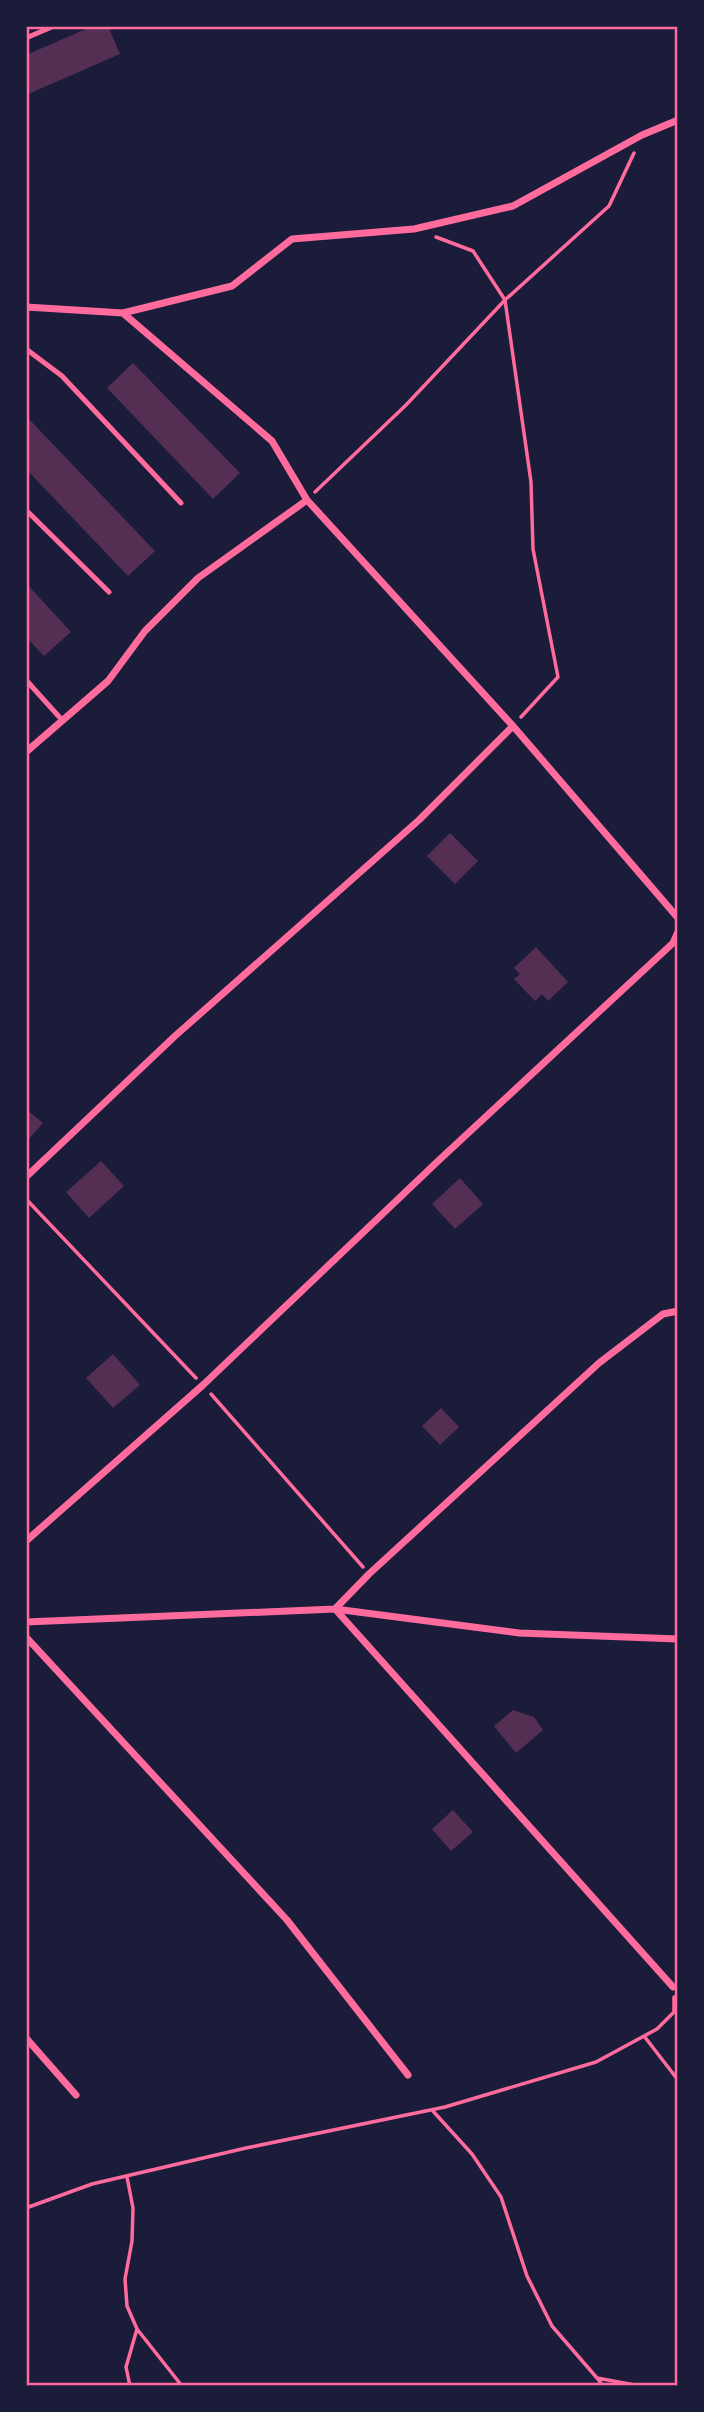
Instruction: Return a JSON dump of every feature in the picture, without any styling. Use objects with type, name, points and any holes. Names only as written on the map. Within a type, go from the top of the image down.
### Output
[{"type":"street","points":[[26,307],[122,313],[232,286],[292,239],[414,229],[513,206],[642,135],[678,120]]},
{"type":"street","points":[[122,313],[272,441],[307,500],[513,726],[678,918]]},
{"type":"street","points":[[26,752],[108,681],[145,631],[198,578],[307,500]]},
{"type":"street","points":[[26,1177],[175,1036],[419,820],[513,726]]},
{"type":"street","points":[[26,1541],[203,1385],[406,1191],[673,943],[678,932]]},
{"type":"street","points":[[335,1609],[369,1574],[599,1363],[663,1314],[678,1311]]},
{"type":"street","points":[[335,1609],[673,1987]]},
{"type":"street","points":[[26,1622],[335,1609],[519,1633],[678,1639]]},
{"type":"street","points":[[26,1637],[288,1920],[408,2075]]},
{"type":"street","points":[[26,2038],[76,2095]]},
{"type":"lane","points":[[26,38],[54,26]]},
{"type":"lane","points":[[26,349],[62,376],[181,503]]},
{"type":"lane","points":[[26,510],[108,592]]},
{"type":"lane","points":[[26,680],[62,720]]},
{"type":"path","points":[[307,500],[406,405],[505,300],[608,206],[642,135]]},
{"type":"path","points":[[414,229],[473,251],[505,300],[531,482],[533,549],[558,677],[513,726]]},
{"type":"path","points":[[26,2208],[127,2176],[246,2148],[432,2110],[596,2062],[657,2029],[674,2012],[673,1987]]},
{"type":"path","points":[[644,2036],[678,2080]]},
{"type":"path","points":[[432,2110],[472,2154],[500,2197],[527,2276],[552,2326],[603,2386]]},
{"type":"path","points":[[127,2176],[134,2208],[132,2241],[125,2279],[127,2306],[137,2329],[182,2386]]},
{"type":"path","points":[[130,2386],[126,2367],[137,2329]]},
{"type":"path","points":[[597,2378],[640,2386]]},
{"type":"building","points":[[93,26],[108,26],[120,54],[26,95],[26,55]]},
{"type":"building","points":[[133,363],[240,473],[213,499],[107,388]]},
{"type":"building","points":[[26,416],[155,551],[128,576],[26,469]]},
{"type":"building","points":[[26,583],[71,632],[44,656],[26,637]]},
{"type":"building","points":[[450,833],[478,861],[455,884],[427,856]]},
{"type":"building","points":[[536,947],[568,982],[548,1001],[542,994],[535,1001],[514,979],[520,974],[514,968]]},
{"type":"building","points":[[26,1109],[43,1123],[26,1142]]},
{"type":"building","points":[[101,1161],[124,1186],[89,1218],[66,1192]]},
{"type":"building","points":[[460,1178],[483,1204],[455,1229],[432,1204]]},
{"type":"building","points":[[113,1354],[140,1385],[113,1408],[86,1378]]},
{"type":"building","points":[[441,1408],[459,1427],[440,1445],[422,1426]]},
{"type":"building","points":[[513,1710],[534,1717],[543,1730],[516,1753],[494,1726]]},
{"type":"building","points":[[453,1810],[473,1832],[451,1851],[432,1829]]}]
